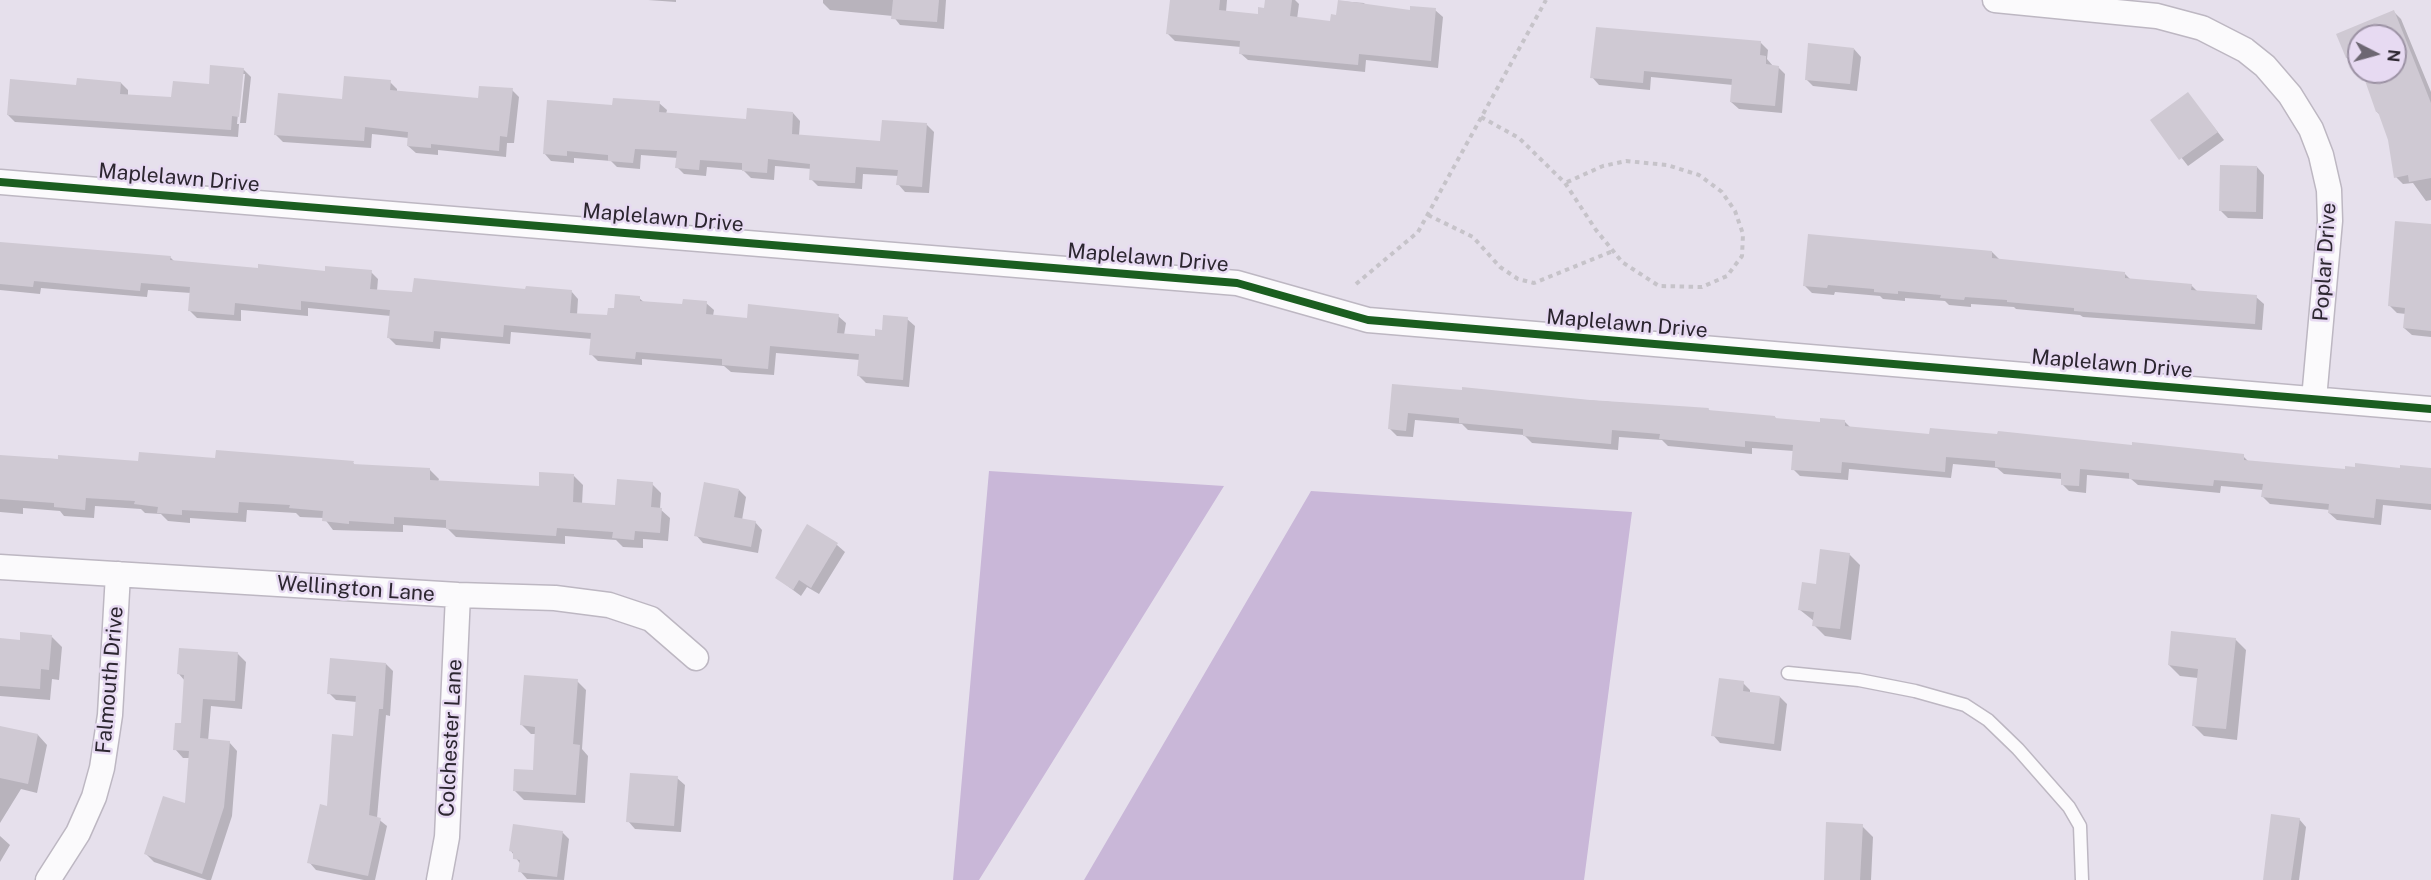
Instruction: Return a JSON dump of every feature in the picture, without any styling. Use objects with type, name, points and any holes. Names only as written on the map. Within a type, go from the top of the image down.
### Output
[{"type":"street","name":"Poplar Drive","points":[[1995,0],[2157,16],[2186,22],[2221,36],[2245,50],[2265,66],[2290,95],[2312,129],[2329,190],[2330,220],[2314,399]]},
{"type":"street","name":"Maplelawn Drive","points":[[0,182],[1238,283],[1368,320],[2431,409]]},
{"type":"street","name":"Wellington Lane","points":[[0,567],[458,595],[555,598],[609,605],[651,619],[696,658]]},
{"type":"street","name":"Falmouth Drive","points":[[48,880],[78,833],[94,797],[102,768],[110,715],[118,574]]},
{"type":"street","name":"Colchester Lane","points":[[439,880],[447,837],[458,595]]},
{"type":"lane","points":[[1788,673],[1859,680],[1915,691],[1965,705],[1988,720],[2018,749],[2069,807],[2080,826],[2082,880]]},
{"type":"path","points":[[1356,284],[1418,232],[1546,0]]},
{"type":"path","points":[[1481,117],[1519,138],[1565,183],[1622,262],[1659,286],[1702,287],[1726,276],[1742,256],[1743,234],[1736,211],[1722,192],[1699,175],[1667,165],[1626,161],[1603,166],[1565,183]]},
{"type":"path","points":[[1428,215],[1473,237],[1500,267],[1518,279],[1534,283],[1613,251]]},
{"type":"shaded area","points":[[989,471],[1224,486],[979,880],[953,880]]},
{"type":"shaded area","points":[[1311,491],[1632,512],[1584,880],[1084,880]]},
{"type":"building","points":[[893,0],[939,0],[937,22],[891,19]]},
{"type":"building","points":[[1170,0],[1220,0],[1219,10],[1258,14],[1258,7],[1264,8],[1265,0],[1292,0],[1290,16],[1330,21],[1331,14],[1336,15],[1338,0],[1410,10],[1410,6],[1436,8],[1431,61],[1359,54],[1358,65],[1239,54],[1240,41],[1166,34]]},
{"type":"building","points":[[2394,10],[2400,24],[2360,24]]},
{"type":"building","points":[[1596,27],[1761,41],[1760,55],[1766,56],[1766,64],[1779,66],[1775,106],[1730,102],[1732,79],[1644,71],[1643,83],[1590,78]]},
{"type":"building","points":[[2347,29],[2347,58],[2346,58],[2336,34]]},
{"type":"building","points":[[1808,43],[1854,48],[1850,84],[1805,80]]},
{"type":"building","points":[[2407,43],[2431,103],[2431,178],[2409,182],[2408,175],[2394,178],[2388,140],[2378,112],[2376,112],[2366,84],[2407,84]]},
{"type":"building","points":[[210,65],[244,68],[239,117],[232,116],[231,130],[7,115],[10,79],[76,85],[77,78],[121,82],[120,94],[171,97],[173,81],[209,84]]},
{"type":"building","points":[[344,76],[391,80],[390,90],[478,98],[479,86],[513,88],[507,137],[500,136],[499,151],[431,144],[431,148],[407,146],[408,132],[365,127],[364,141],[274,135],[278,93],[342,99]]},
{"type":"building","points":[[2188,92],[2218,132],[2179,160],[2150,120]]},
{"type":"building","points":[[613,98],[660,101],[659,112],[746,119],[747,108],[793,112],[792,134],[880,141],[882,120],[927,123],[922,187],[896,185],[898,170],[856,167],[855,183],[851,183],[809,180],[810,164],[768,159],[767,173],[742,171],[742,163],[700,160],[699,170],[675,168],[677,151],[635,149],[633,163],[608,161],[608,155],[567,151],[567,156],[543,154],[547,100],[612,105]]},
{"type":"building","points":[[2220,165],[2257,166],[2256,212],[2219,211]]},
{"type":"building","points":[[2395,221],[2431,224],[2431,331],[2403,328],[2405,308],[2388,306]]},
{"type":"building","points":[[1808,234],[1992,251],[1992,258],[2125,272],[2125,278],[2192,284],[2191,290],[2257,295],[2255,324],[2074,311],[2074,308],[2007,302],[2007,300],[1965,297],[1964,300],[1940,298],[1941,295],[1898,291],[1898,294],[1874,292],[1874,289],[1828,285],[1827,288],[1803,286]]},
{"type":"building","points":[[0,242],[171,256],[170,260],[258,268],[258,264],[325,271],[325,266],[372,270],[370,289],[412,292],[414,278],[525,289],[526,286],[572,290],[570,313],[607,315],[608,308],[614,308],[615,294],[640,296],[640,301],[682,304],[683,299],[707,301],[706,314],[747,318],[748,304],[839,314],[837,333],[875,336],[875,329],[882,330],[883,315],[908,317],[903,380],[857,376],[859,354],[770,346],[768,369],[722,365],[722,359],[636,352],[635,359],[589,355],[591,333],[504,325],[503,337],[434,331],[433,342],[387,338],[390,310],[301,301],[301,310],[235,303],[234,315],[188,311],[190,287],[141,283],[140,291],[34,281],[33,287],[0,284]]},
{"type":"building","points":[[1392,384],[1462,390],[1462,387],[1590,400],[1709,408],[1708,410],[1820,422],[1820,418],[1845,420],[1845,426],[1929,434],[1930,428],[1997,434],[1998,431],[2132,445],[2132,442],[2244,454],[2244,460],[2345,469],[2345,466],[2355,467],[2355,463],[2400,468],[2400,465],[2431,468],[2431,504],[2376,499],[2374,518],[2328,513],[2329,504],[2261,497],[2263,484],[2214,480],[2213,486],[2129,479],[2129,473],[2080,469],[2079,486],[2061,485],[2061,473],[1995,467],[1995,461],[1946,457],[1945,472],[1842,462],[1841,473],[1791,470],[1793,445],[1745,441],[1745,447],[1659,439],[1660,434],[1612,430],[1611,444],[1523,436],[1523,429],[1459,423],[1459,418],[1408,413],[1406,431],[1388,429]]},
{"type":"building","points":[[216,450],[354,461],[353,464],[430,468],[430,480],[539,486],[539,472],[574,474],[573,502],[615,505],[617,479],[653,482],[651,507],[662,508],[660,533],[635,531],[634,540],[612,538],[613,532],[557,528],[556,536],[446,529],[446,520],[394,517],[394,524],[349,521],[349,524],[322,521],[323,511],[289,508],[290,505],[239,502],[238,513],[182,510],[182,515],[157,513],[158,507],[134,504],[135,501],[86,498],[85,510],[54,507],[54,503],[0,499],[0,455],[58,459],[58,455],[138,461],[139,452],[215,458]]},
{"type":"building","points":[[704,482],[739,489],[734,517],[756,521],[751,547],[694,536]]},
{"type":"building","points":[[807,524],[838,543],[811,588],[799,580],[793,590],[775,578]]},
{"type":"building","points":[[1820,549],[1850,553],[1840,629],[1812,626],[1814,612],[1798,610],[1802,582],[1816,584]]},
{"type":"building","points":[[2171,631],[2236,638],[2226,729],[2192,726],[2198,669],[2168,665]]},
{"type":"building","points":[[20,632],[52,635],[49,670],[41,669],[40,689],[0,686],[0,638],[20,640]]},
{"type":"building","points":[[179,648],[238,652],[235,701],[203,699],[200,738],[230,741],[224,807],[202,874],[144,854],[163,796],[185,803],[189,751],[173,750],[175,723],[181,723],[184,675],[177,674]]},
{"type":"building","points":[[330,658],[386,663],[383,709],[379,709],[369,815],[381,818],[368,876],[307,863],[320,804],[327,806],[332,734],[353,736],[356,696],[327,694]]},
{"type":"building","points":[[524,675],[578,679],[573,744],[580,745],[576,795],[513,791],[514,769],[533,770],[535,727],[520,725]]},
{"type":"building","points":[[1719,678],[1744,681],[1743,691],[1780,696],[1774,744],[1711,736]]},
{"type":"building","points":[[0,726],[38,734],[28,784],[0,778]]},
{"type":"building","points":[[630,773],[678,776],[674,826],[626,822]]},
{"type":"building","points":[[2271,814],[2300,818],[2291,880],[2263,880]]},
{"type":"building","points":[[1826,822],[1863,824],[1860,880],[1824,880]]},
{"type":"building","points":[[513,824],[563,831],[557,877],[518,872],[520,860],[513,859],[513,852],[509,851]]},
{"type":"cycle path","points":[[0,182],[1237,283],[1368,320],[2431,409]]}]
